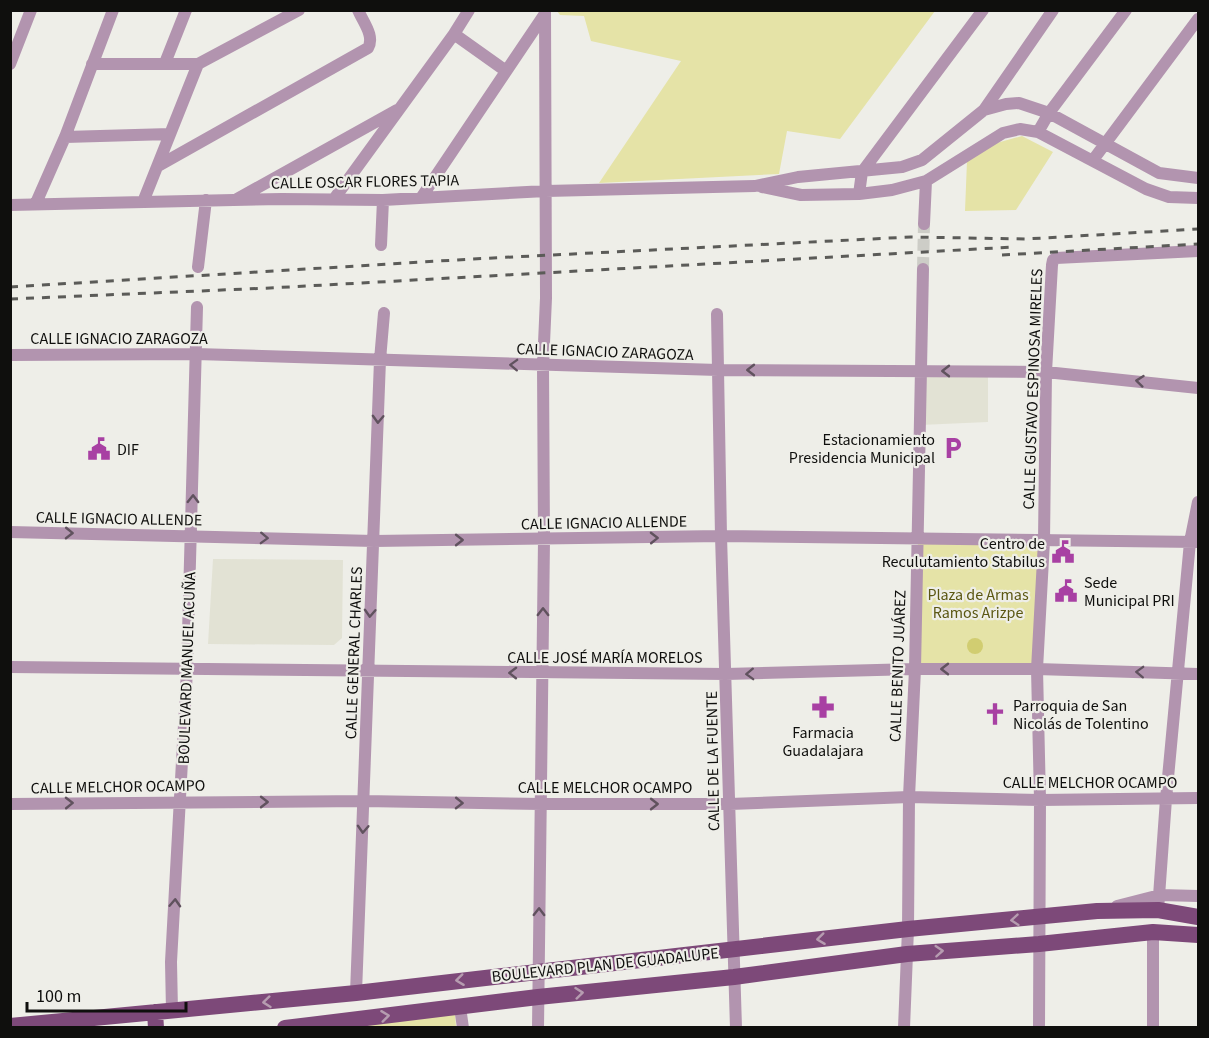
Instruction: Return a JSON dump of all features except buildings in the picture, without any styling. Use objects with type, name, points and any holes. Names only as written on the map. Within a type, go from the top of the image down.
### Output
[{"type":"main road","name":"BOULEVARD PLAN DE GUADALUPE","points":[[10,1026],[164,1020],[537,971],[1159,903],[1198,917]]},
{"type":"main road","name":"BOULEVARD PLAN DE GUADALUPE","points":[[285,1028],[538,997],[734,977],[907,954],[1153,932],[1198,935]]},
{"type":"street","points":[[10,64],[31,10]]},
{"type":"street","points":[[36,203],[65,137],[113,10]]},
{"type":"street","points":[[165,63],[186,10]]},
{"type":"street","points":[[93,64],[198,64],[278,16],[299,10]]},
{"type":"street","points":[[158,166],[358,54],[371,44],[370,36],[358,10]]},
{"type":"street","points":[[334,199],[469,10]]},
{"type":"street","points":[[859,194],[862,172],[984,10]]},
{"type":"street","points":[[984,110],[1053,10]]},
{"type":"street","points":[[1038,132],[1049,113],[1126,10]]},
{"type":"street","points":[[421,198],[545,13]]},
{"type":"street","points":[[538,1028],[537,971],[543,674],[543,366],[546,298],[545,13]]},
{"type":"street","points":[[1093,160],[1198,19]]},
{"type":"street","points":[[454,34],[506,71]]},
{"type":"street","points":[[143,202],[198,64]]},
{"type":"street","name":"CALLE OSCAR FLORES TAPIA","points":[[10,205],[206,200],[383,200],[546,191],[755,186],[798,177],[902,167],[922,160],[984,110],[1019,103],[1049,113],[1159,173],[1198,178]]},
{"type":"street","points":[[235,200],[401,108]]},
{"type":"street","name":"CALLE OSCAR FLORES TAPIA","points":[[755,186],[801,195],[859,194],[892,190],[926,181],[1003,133],[1020,129],[1038,132],[1146,189],[1169,197],[1198,198]]},
{"type":"street","points":[[65,137],[170,134]]},
{"type":"street","points":[[924,224],[926,181]]},
{"type":"street","points":[[198,267],[206,200]]},
{"type":"street","points":[[381,246],[383,200]]},
{"type":"street","name":"CALLE GUSTAVO ESPINOSA MIRELES","points":[[1039,1028],[1040,800],[1037,669],[1044,541],[1046,372],[1053,260],[1056,258],[1198,252]]},
{"type":"street","name":"CALLE BENITO JUÁREZ","points":[[904,1028],[908,929],[909,797],[915,669],[923,269]]},
{"type":"street","name":"BOULEVARD MANUEL ACUÑA","points":[[164,1020],[171,962],[187,670],[197,307]]},
{"type":"street","name":"CALLE GENERAL CHARLES","points":[[356,993],[380,360],[384,313]]},
{"type":"street","name":"CALLE DE LA FUENTE","points":[[717,314],[735,1028]]},
{"type":"street","name":"CALLE IGNACIO ZARAGOZA","points":[[10,355],[196,354],[718,370],[1046,372],[1198,388]]},
{"type":"street","points":[[1198,502],[1178,674],[1159,903],[1198,896]]},
{"type":"street","name":"CALLE IGNACIO ALLENDE","points":[[10,532],[374,541],[721,536],[1194,542]]},
{"type":"street","name":"CALLE JOSÉ MARÍA MORELOS","points":[[10,667],[187,670],[232,668],[543,674],[726,674],[915,669],[1037,669],[1198,674]]},
{"type":"street","name":"CALLE MELCHOR OCAMPO","points":[[10,804],[364,801],[730,804],[909,797],[1040,800],[1198,798]]},
{"type":"street","points":[[1153,932],[1153,1028]]},
{"type":"street","points":[[460,1006],[463,1028]]},
{"type":"shaded area","points":[[921,371],[988,372],[988,422],[920,425]]},
{"type":"shaded area","points":[[213,559],[343,560],[342,638],[334,645],[208,644]]},
{"type":"shaded area","points":[[975,638],[983,646],[975,654],[967,646]]},
{"type":"green space","points":[[557,11],[935,11],[840,139],[787,131],[779,174],[599,183],[681,61],[591,41],[584,16],[560,15]]},
{"type":"green space","points":[[1022,136],[1053,152],[1016,210],[965,211],[967,161],[993,144]]},
{"type":"green space","name":"Plaza de Armas Ramos Arizpe","points":[[918,540],[1042,542],[1036,668],[916,668]]},
{"type":"green space","points":[[455,1013],[456,1027],[322,1028]]},
{"type":"tunnel","points":[[923,269],[924,224]]},
{"type":"railway","points":[[10,287],[472,259],[911,237],[1026,239],[1198,229]]},
{"type":"railway","points":[[1002,255],[1198,244]]},
{"type":"railway","points":[[10,299],[270,288],[1014,247]]},
{"type":"place","name":"Estacionamiento Presidencia Municipal","points":[[953,448]]},
{"type":"place","name":"DIF","points":[[99,449]]},
{"type":"place","name":"Centro de Reculutamiento Stabilus","points":[[1063,552]]},
{"type":"place","name":"Sede Municipal PRI","points":[[1066,591]]},
{"type":"place","name":"Farmacia Guadalajara","points":[[823,707]]},
{"type":"place","name":"Parroquia de San Nicolás de Tolentino","points":[[995,714]]}]
